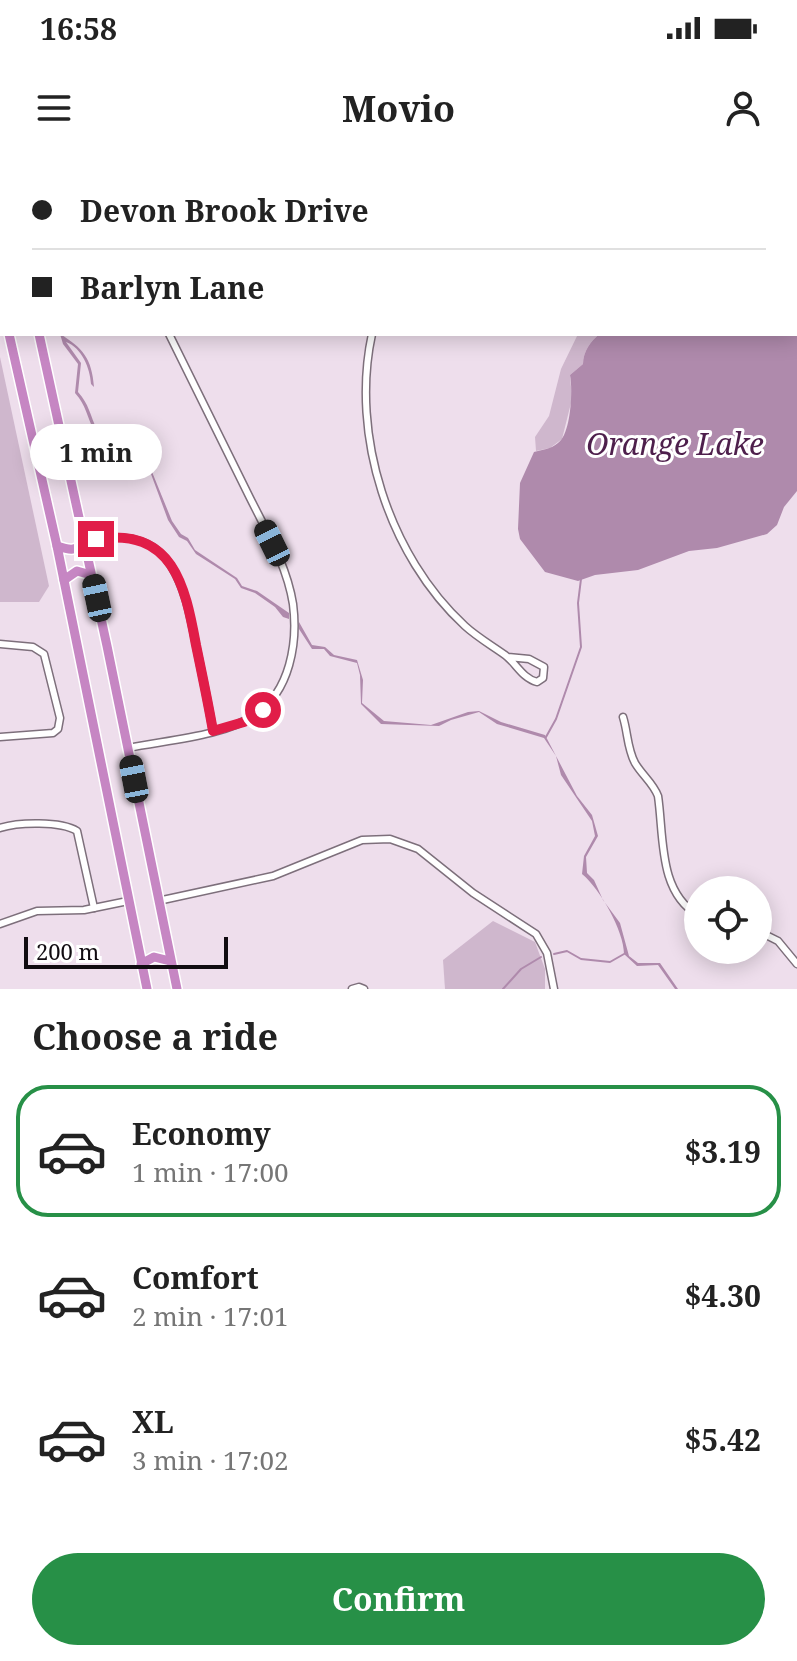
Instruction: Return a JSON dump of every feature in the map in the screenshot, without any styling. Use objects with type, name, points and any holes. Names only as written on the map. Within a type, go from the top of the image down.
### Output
[{"type":"highway","points":[[9,336],[57,546],[147,989]]},
{"type":"highway","points":[[39,336],[177,989]]},
{"type":"highway","points":[[57,546],[71,550],[84,542]]},
{"type":"highway","points":[[64,580],[77,571],[91,575]]},
{"type":"highway","points":[[141,964],[154,957],[170,961]]},
{"type":"street","points":[[128,748],[234,726],[254,716],[280,689],[291,658],[293,606],[277,554],[170,336]]},
{"type":"street","points":[[372,336],[365,378],[369,433],[394,525],[420,571],[449,610],[474,634],[508,657],[532,681],[539,682],[543,678],[545,672],[541,664],[529,659],[508,657]]},
{"type":"street","points":[[84,542],[117,537],[140,541],[165,556],[177,572],[188,602],[213,731]]},
{"type":"street","points":[[0,644],[33,647],[44,654],[60,718],[58,729],[53,733],[0,737]]},
{"type":"street","points":[[623,717],[628,745],[636,764],[658,796],[669,881],[684,903]]},
{"type":"street","points":[[0,828],[22,824],[74,829],[81,841],[94,908]]},
{"type":"street","points":[[158,901],[273,876],[362,840],[390,839],[418,849],[473,893],[536,934],[547,953],[554,989]]},
{"type":"street","points":[[0,924],[37,911],[94,908],[128,901]]},
{"type":"street","points":[[772,938],[797,964]]},
{"type":"street","points":[[352,989],[364,989]]},
{"type":"shaded area","points":[[577,336],[598,336],[588,347],[583,364],[570,375],[572,399],[562,439],[550,448],[536,451],[535,437],[549,416],[561,369]]},
{"type":"shaded area","points":[[0,357],[49,586],[39,602],[0,602]]},
{"type":"shaded area","points":[[493,921],[535,942],[545,969],[545,989],[445,989],[443,960]]},
{"type":"water","points":[[61,336],[75,344],[91,369],[94,387],[81,354],[66,342],[81,363],[78,392],[97,430],[116,430],[150,467],[172,521],[181,534],[188,538],[195,550],[237,578],[242,586],[257,591],[289,613],[289,619],[255,593],[241,588],[235,579],[196,554],[187,541],[179,537],[168,520],[151,474],[114,432],[103,435],[94,431],[75,393],[78,364]]},
{"type":"water","name":"Orange Lake","points":[[598,336],[797,336],[797,491],[784,507],[777,525],[767,534],[717,548],[689,551],[638,570],[595,575],[578,581],[545,572],[520,539],[520,483],[534,452],[552,447],[566,431],[570,411],[570,375],[583,364],[591,343]]},
{"type":"water","points":[[299,622],[312,645],[325,647],[334,655],[357,660],[363,680],[362,703],[384,721],[431,725],[479,711],[501,722],[545,735],[577,796],[592,815],[598,836],[586,857],[587,873],[594,880],[602,899],[582,874],[584,856],[595,836],[592,821],[561,775],[556,756],[544,738],[497,724],[479,712],[439,726],[381,724],[361,704],[357,663],[330,656],[324,649],[312,649],[299,629]]},
{"type":"water","points":[[604,902],[620,923],[629,956],[638,963],[660,963],[678,989],[658,965],[637,966],[624,954],[620,934]]},
{"type":"waterway","points":[[546,737],[556,719],[581,647],[578,603],[581,579]]},
{"type":"waterway","points":[[554,954],[567,951],[581,959],[610,962],[624,954]]},
{"type":"waterway","points":[[503,989],[521,969],[541,957]]},
{"type":"route","points":[[96,539],[117,537],[140,541],[165,556],[177,572],[186,591],[213,731],[244,722],[263,710]]}]
